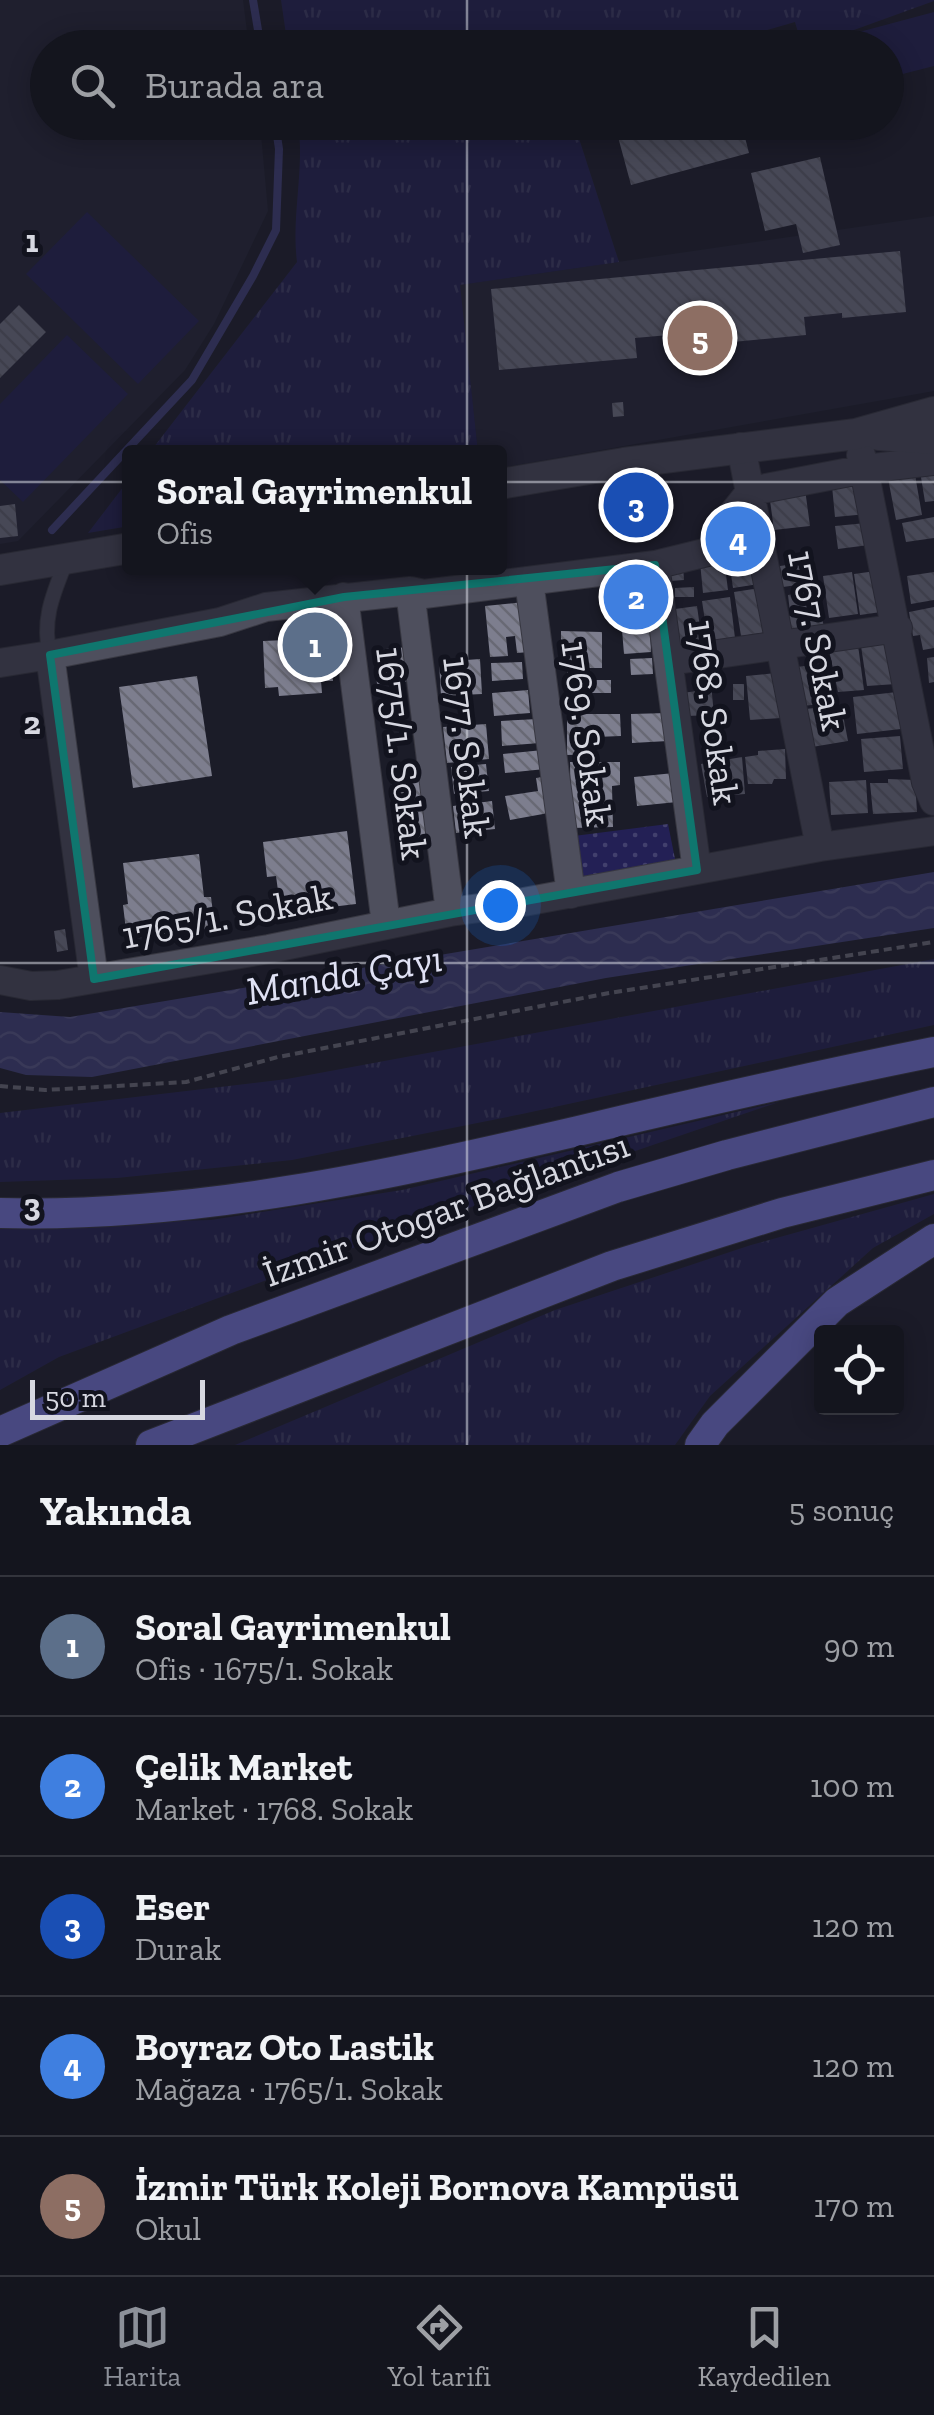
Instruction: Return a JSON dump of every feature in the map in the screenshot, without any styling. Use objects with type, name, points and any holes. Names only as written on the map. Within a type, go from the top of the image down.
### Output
[{"type":"highway","points":[[0,1214],[147,1210],[292,1190],[445,1162],[934,1052]]},
{"type":"highway","name":"İzmir Otogar Bağlantısı","points":[[0,1432],[231,1330],[618,1187],[934,1102]]},
{"type":"highway","points":[[151,1445],[612,1266],[782,1213],[934,1176]]},
{"type":"highway","points":[[700,1445],[715,1424],[836,1302],[934,1239]]},
{"type":"main road","points":[[507,483],[624,463],[856,434],[934,412]]},
{"type":"main road","points":[[856,434],[934,439]]},
{"type":"main road","points":[[0,570],[122,549]]},
{"type":"street","points":[[856,434],[926,782],[934,801]]},
{"type":"street","name":"1767. Sokak","points":[[742,447],[820,848]]},
{"type":"street","points":[[410,591],[424,594],[656,565],[712,552],[723,526],[751,491],[934,461]]},
{"type":"street","name":"1768. Sokak","points":[[656,565],[697,870]]},
{"type":"street","name":"1769. Sokak","points":[[530,581],[571,894]]},
{"type":"street","name":"1675/1. Sokak","points":[[386,924],[344,597],[410,591]]},
{"type":"street","name":"1677. Sokak","points":[[410,591],[450,912]]},
{"type":"street","points":[[0,663],[220,622],[266,607],[344,597]]},
{"type":"street","points":[[669,661],[898,628]]},
{"type":"street","name":"1765/1. Sokak","points":[[50,655],[94,979],[450,912],[934,831]]},
{"type":"street","points":[[0,980],[30,986],[94,979]]},
{"type":"lane","points":[[50,655],[45,637],[47,611],[67,559]]},
{"type":"path","points":[[0,1086],[45,1090],[186,1082],[278,1057],[589,997],[934,942]]},
{"type":"highlighted area","points":[[655,565],[697,870],[94,979],[50,655],[344,597]]},
{"type":"shaded area","points":[[0,0],[243,0],[247,30],[30,30],[30,140],[262,140],[268,211],[214,324],[185,370],[18,541],[0,544]]},
{"type":"shaded area","points":[[934,216],[934,391],[507,467],[507,445],[477,445],[459,285]]},
{"type":"green space","points":[[281,0],[934,0],[854,30],[797,30],[795,22],[767,30],[285,30]]},
{"type":"green space","points":[[934,12],[934,66],[904,74],[904,30],[867,30]]},
{"type":"green space","points":[[299,140],[580,140],[619,262],[460,285],[477,445],[155,445],[297,262]]},
{"type":"green space","points":[[87,212],[199,321],[138,384],[26,274]]},
{"type":"green space","points":[[67,335],[128,394],[23,502],[0,480],[0,404]]},
{"type":"green space","points":[[122,488],[122,527],[88,533]]},
{"type":"green space","points":[[668,824],[677,869],[583,884],[574,836]]},
{"type":"green space","points":[[934,959],[934,1025],[292,1160],[117,1178],[0,1182],[0,1113],[287,1079]]},
{"type":"green space","points":[[779,1102],[369,1242],[59,1357],[0,1390],[0,1226],[211,1220],[402,1190]]},
{"type":"green space","points":[[934,1194],[934,1214],[873,1248],[710,1396],[675,1445],[235,1445],[555,1310],[751,1245]]},
{"type":"water","name":"Manda Çayı","points":[[934,872],[934,928],[606,978],[92,1077],[26,1075],[0,1068],[0,1012],[70,1017]]},
{"type":"building","points":[[619,140],[746,140],[749,153],[631,185]]},
{"type":"building","points":[[820,157],[840,245],[803,253],[796,224],[765,231],[751,173]]},
{"type":"building","points":[[900,251],[906,312],[804,317],[806,335],[670,348],[669,335],[635,338],[637,358],[499,370],[491,289]]},
{"type":"building","points":[[19,305],[46,332],[0,378],[0,324]]},
{"type":"building","points":[[623,402],[624,416],[613,417],[612,403]]},
{"type":"building","points":[[914,469],[922,515],[896,520],[887,473]]},
{"type":"building","points":[[934,469],[934,501],[925,502],[920,471]]},
{"type":"building","points":[[864,482],[867,514],[835,517],[832,486]]},
{"type":"building","points":[[805,489],[810,526],[774,530],[769,493]]},
{"type":"building","points":[[15,504],[18,536],[0,538],[0,506]]},
{"type":"building","points":[[934,517],[934,538],[906,542],[902,523]]},
{"type":"building","points":[[866,523],[869,545],[838,549],[835,526]]},
{"type":"building","points":[[751,530],[759,584],[733,588],[725,534]]},
{"type":"building","points":[[724,559],[728,590],[703,593],[700,562]]},
{"type":"building","points":[[808,562],[811,583],[783,587],[780,566]]},
{"type":"building","points":[[683,566],[684,580],[670,581],[669,567]]},
{"type":"building","points":[[883,570],[888,611],[860,615],[854,574]]},
{"type":"building","points":[[852,572],[858,614],[829,618],[823,576]]},
{"type":"building","points":[[934,572],[934,600],[911,604],[907,576]]},
{"type":"building","points":[[653,585],[657,619],[619,621],[615,589]]},
{"type":"building","points":[[694,587],[694,597],[675,597],[675,588]]},
{"type":"building","points":[[760,588],[767,632],[741,636],[734,592]]},
{"type":"building","points":[[805,592],[807,610],[790,612],[788,595]]},
{"type":"building","points":[[730,597],[735,638],[708,641],[702,601]]},
{"type":"building","points":[[524,602],[529,652],[517,653],[515,636],[506,637],[508,656],[490,657],[485,606]]},
{"type":"building","points":[[697,606],[703,649],[674,653],[668,610]]},
{"type":"building","points":[[934,607],[934,648],[923,650],[920,635],[913,636],[909,612]]},
{"type":"building","points":[[821,611],[824,628],[807,631],[804,613]]},
{"type":"building","points":[[802,614],[805,632],[788,634],[785,617]]},
{"type":"building","points":[[650,629],[651,652],[624,654],[622,630]]},
{"type":"building","points":[[561,631],[602,632],[602,668],[588,668],[588,676],[567,676],[567,647],[561,647]]},
{"type":"building","points":[[331,638],[333,681],[321,681],[322,693],[279,696],[278,687],[265,688],[263,641]]},
{"type":"building","points":[[892,643],[896,684],[867,686],[861,646]]},
{"type":"building","points":[[858,645],[864,690],[838,692],[829,650]]},
{"type":"building","points":[[408,647],[411,681],[377,684],[374,650]]},
{"type":"building","points":[[934,657],[934,682],[929,683],[927,658]]},
{"type":"building","points":[[652,658],[653,674],[631,675],[630,659]]},
{"type":"building","points":[[480,659],[482,694],[441,696],[439,662]]},
{"type":"building","points":[[522,662],[523,679],[492,681],[491,663]]},
{"type":"building","points":[[816,665],[817,670],[828,668],[834,703],[801,706],[795,667]]},
{"type":"building","points":[[697,673],[710,673],[714,715],[686,716],[682,693],[697,691]]},
{"type":"building","points":[[776,673],[781,718],[750,720],[746,676]]},
{"type":"building","points":[[197,676],[212,776],[133,788],[119,687]]},
{"type":"building","points":[[590,680],[611,680],[611,693],[590,693]]},
{"type":"building","points":[[733,684],[744,684],[744,700],[733,700]]},
{"type":"building","points":[[528,690],[530,713],[494,716],[492,693]]},
{"type":"building","points":[[897,692],[901,729],[857,734],[853,697]]},
{"type":"building","points":[[830,706],[830,717],[843,715],[848,741],[812,747],[806,709]]},
{"type":"building","points":[[667,713],[668,741],[632,743],[631,714]]},
{"type":"building","points":[[471,714],[472,725],[486,724],[489,759],[447,763],[443,727],[459,726],[458,715]]},
{"type":"building","points":[[567,714],[620,714],[621,736],[596,737],[596,754],[567,755]]},
{"type":"building","points":[[538,719],[540,743],[502,746],[501,721]]},
{"type":"building","points":[[900,736],[903,769],[864,772],[861,739]]},
{"type":"building","points":[[785,749],[786,779],[774,779],[772,784],[748,784],[745,757],[758,755],[758,751]]},
{"type":"building","points":[[543,750],[545,769],[505,773],[503,754]]},
{"type":"building","points":[[742,757],[745,794],[707,797],[701,764]]},
{"type":"building","points":[[425,761],[434,840],[398,844],[389,765]]},
{"type":"building","points":[[570,762],[620,762],[620,785],[612,786],[613,827],[571,828]]},
{"type":"building","points":[[486,764],[489,791],[454,794],[451,767]]},
{"type":"building","points":[[674,773],[677,802],[637,806],[634,777]]},
{"type":"building","points":[[548,776],[554,812],[510,820],[505,796],[538,791],[536,778]]},
{"type":"building","points":[[888,779],[915,780],[917,812],[873,814],[870,783],[888,783]]},
{"type":"building","points":[[866,780],[868,813],[831,815],[829,782]]},
{"type":"building","points":[[492,801],[495,829],[456,833],[453,806]]},
{"type":"building","points":[[347,831],[356,904],[281,913],[276,876],[267,877],[263,842]]},
{"type":"building","points":[[199,854],[204,897],[211,897],[215,928],[127,939],[123,863]]},
{"type":"building","points":[[65,929],[68,950],[57,952],[54,931]]},
{"type":"waterway","points":[[253,0],[258,30]]},
{"type":"waterway","points":[[131,445],[192,380],[276,230],[278,140]]},
{"type":"waterway","points":[[52,530],[122,455]]},
{"type":"place","name":"İzmir Türk Koleji Bornova Kampüsü","points":[[700,338]]},
{"type":"place","name":"Eser","points":[[636,505]]},
{"type":"place","name":"Boyraz Oto Lastik","points":[[738,539]]},
{"type":"place","name":"Çelik Market","points":[[636,597]]},
{"type":"place","name":"Soral Gayrimenkul","points":[[315,645]]}]
